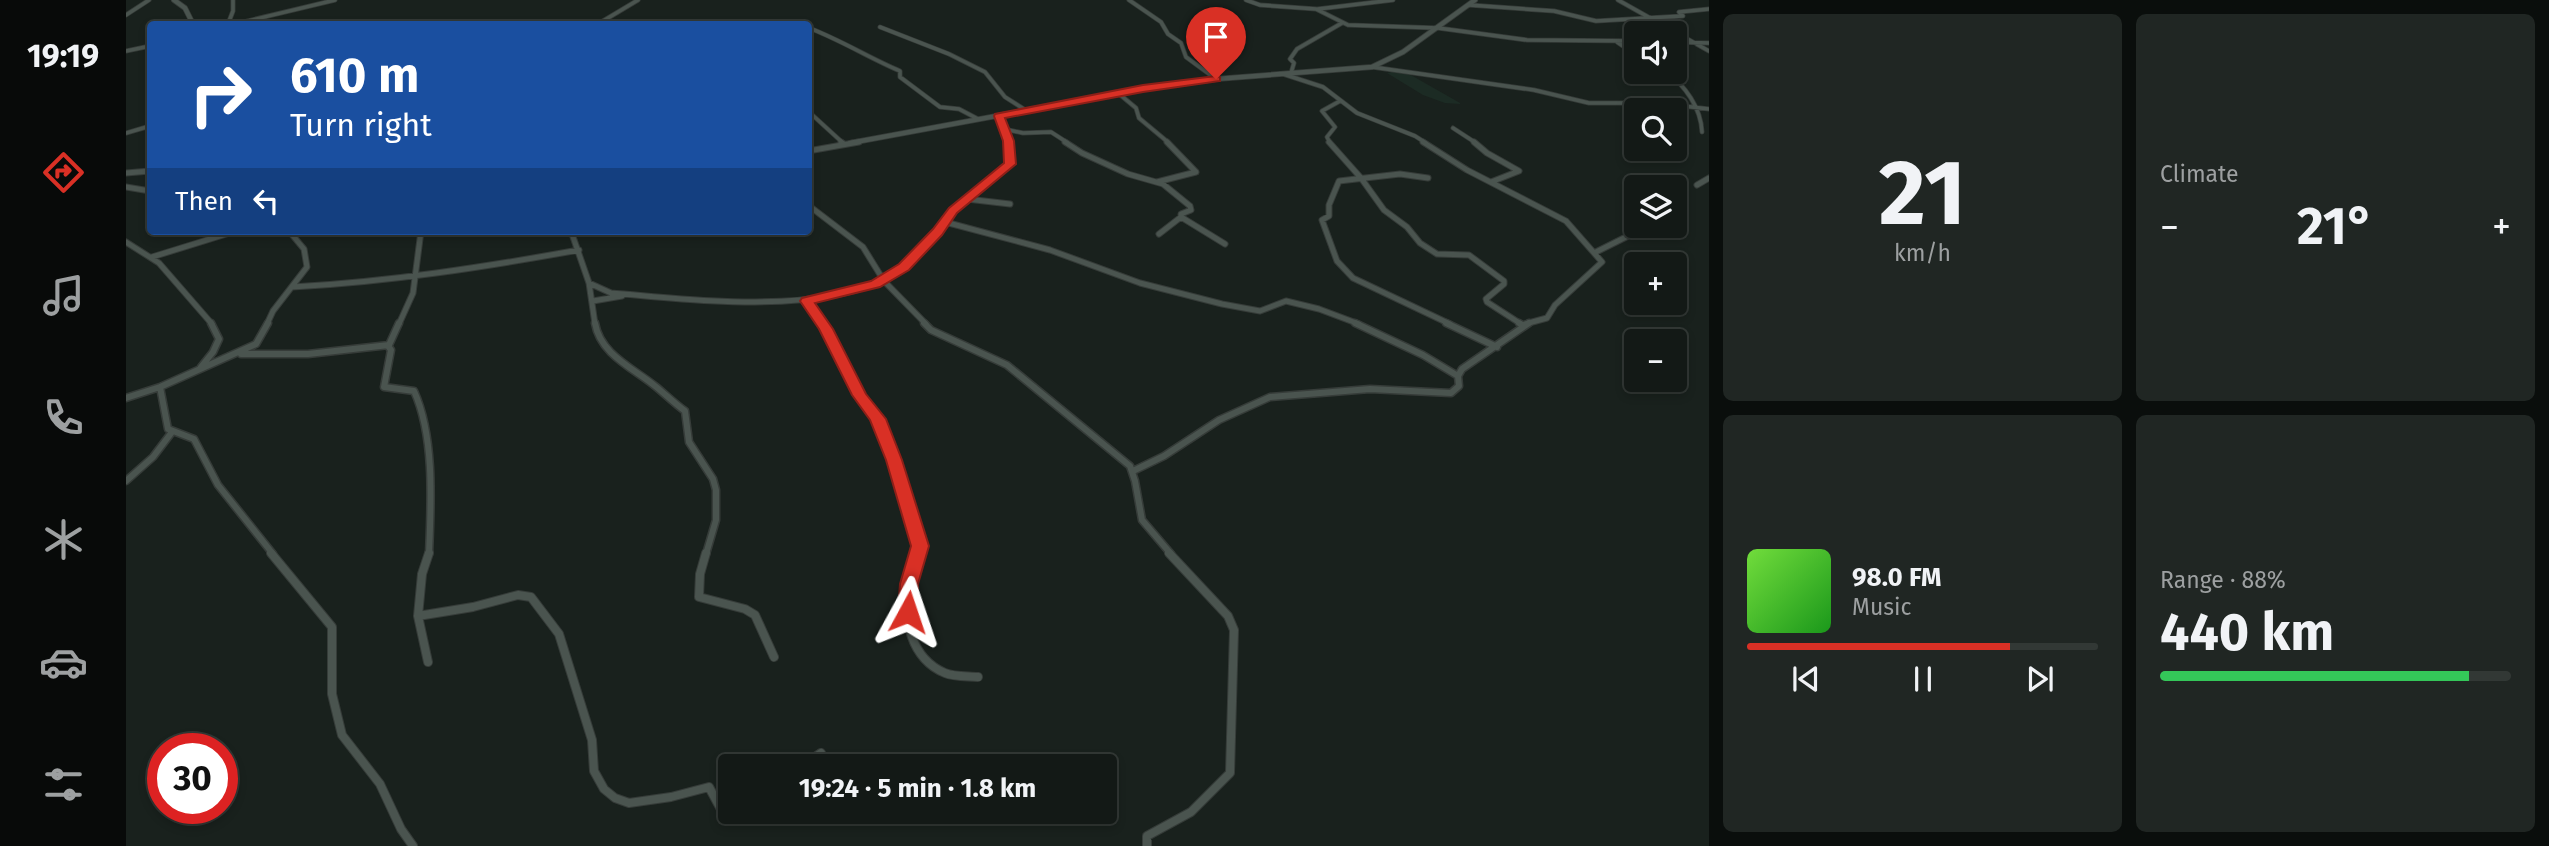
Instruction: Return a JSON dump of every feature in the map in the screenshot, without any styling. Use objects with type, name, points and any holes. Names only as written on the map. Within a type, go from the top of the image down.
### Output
[{"type":"street","points":[[126,15],[149,0]]},
{"type":"street","points":[[176,1],[186,0]]},
{"type":"street","points":[[229,21],[233,0]]},
{"type":"street","points":[[248,21],[335,0]]},
{"type":"street","points":[[603,21],[638,0]]},
{"type":"street","points":[[1129,0],[1161,22],[1168,34],[1181,43],[1186,57],[1216,79]]},
{"type":"street","points":[[1246,0],[1260,5],[1316,9],[1392,0]]},
{"type":"street","points":[[1260,5],[1269,0]]},
{"type":"street","points":[[1372,67],[1403,52],[1475,0]]},
{"type":"street","points":[[1618,0],[1709,51]]},
{"type":"street","points":[[176,1],[186,8],[192,21]]},
{"type":"street","points":[[1469,5],[1554,11],[1594,21],[1683,16],[1679,12],[1709,9]]},
{"type":"street","points":[[1316,9],[1336,17],[1342,23]]},
{"type":"street","points":[[1291,73],[1294,63],[1290,60],[1294,52],[1342,23],[1438,28],[1527,40],[1624,41]]},
{"type":"street","points":[[880,27],[921,41],[980,69],[988,74],[1005,97],[1027,111]]},
{"type":"street","points":[[812,30],[836,38],[874,60],[900,71],[900,77],[940,107],[958,109],[978,119]]},
{"type":"street","points":[[1615,41],[1624,47]]},
{"type":"street","points":[[1687,42],[1709,43]]},
{"type":"street","points":[[126,51],[147,47]]},
{"type":"street","points":[[812,151],[1118,93],[1216,79],[1372,67],[1534,89],[1589,103],[1658,103],[1709,109]]},
{"type":"street","points":[[1133,471],[1164,456],[1219,420],[1270,397],[1370,389],[1448,394],[1459,386],[1458,376],[1462,369],[1524,326],[1547,318],[1575,285],[1602,263],[1596,252],[1566,220],[1491,182],[1415,136],[1357,113],[1323,87],[1283,74]]},
{"type":"street","points":[[1680,84],[1698,107],[1702,132]]},
{"type":"street","points":[[1118,93],[1136,108],[1139,118],[1162,136],[1196,172],[1157,182]]},
{"type":"street","points":[[1340,101],[1322,111],[1335,127],[1327,140],[1362,178],[1384,210],[1407,227],[1420,243],[1437,254],[1469,255],[1500,278],[1504,284],[1490,295],[1487,302],[1524,326]]},
{"type":"street","points":[[812,115],[844,144]]},
{"type":"street","points":[[589,283],[611,293],[749,301],[807,301],[884,281],[904,267],[953,211],[1010,164],[1008,141],[999,116]]},
{"type":"street","points":[[126,133],[147,127]]},
{"type":"street","points":[[1453,128],[1487,153],[1519,171],[1491,182]]},
{"type":"street","points":[[1004,129],[1023,133],[1051,132],[1082,153],[1128,174],[1157,182],[1190,206],[1191,210],[1181,214],[1181,217],[1159,234]]},
{"type":"street","points":[[126,173],[147,171]]},
{"type":"street","points":[[1429,178],[1401,174],[1339,181],[1329,205],[1329,216],[1322,220],[1340,265],[1366,286],[1497,347]]},
{"type":"street","points":[[1697,185],[1709,178]]},
{"type":"street","points":[[126,187],[147,190]]},
{"type":"street","points":[[967,199],[1010,204]]},
{"type":"street","points":[[812,208],[857,242],[875,262],[884,281],[931,330],[1007,365],[1133,471],[1139,513],[1145,527],[1226,613],[1234,630],[1230,773],[1191,812],[1148,834],[1145,839],[1147,846]]},
{"type":"street","points":[[1181,217],[1225,244]]},
{"type":"street","points":[[945,222],[1050,250],[1140,284],[1222,304],[1260,311],[1286,301],[1319,309],[1423,355],[1458,376]]},
{"type":"street","points":[[152,257],[223,235]]},
{"type":"street","points":[[126,398],[239,354],[259,341],[272,310],[307,267],[304,249],[292,235]]},
{"type":"street","points":[[388,346],[401,324],[412,293],[420,235]]},
{"type":"street","points":[[573,235],[589,283],[596,328],[614,357],[657,387],[663,395],[685,411],[689,442],[713,480],[716,490],[716,520],[700,574],[699,597],[745,609],[755,615],[774,657]]},
{"type":"street","points":[[1596,252],[1624,238]]},
{"type":"street","points":[[127,244],[152,257],[177,281],[219,336],[216,347],[197,371]]},
{"type":"street","points":[[292,287],[347,284],[520,262],[579,250]]},
{"type":"street","points":[[593,300],[638,295]]},
{"type":"street","points":[[807,301],[826,329],[859,395],[878,419],[916,529],[920,546],[919,557],[911,577],[908,597],[913,643],[920,655],[946,674],[978,677]]},
{"type":"street","points":[[239,354],[308,354],[388,346]]},
{"type":"street","points":[[388,346],[391,350],[384,387],[414,391],[423,411],[432,518],[429,558],[422,574],[418,615],[428,662]]},
{"type":"street","points":[[160,387],[166,425],[172,432],[187,434],[194,439],[204,452],[218,485],[332,626],[332,694],[342,735],[380,784],[401,829],[413,846]]},
{"type":"street","points":[[126,481],[153,457],[172,432]]},
{"type":"street","points":[[418,615],[473,607],[518,595],[531,597],[559,635],[592,740],[594,771],[604,789],[615,798],[629,803],[671,797],[709,787],[718,804]]},
{"type":"shaded area","points":[[1402,70],[1460,104],[1445,103],[1423,95],[1387,73]]},
{"type":"route","points":[[908,612],[909,584],[920,546],[894,460],[878,419],[859,395],[826,329],[807,301],[884,281],[904,267],[938,232],[953,211],[1010,164],[1008,141],[999,116],[1143,89],[1216,79]]}]
